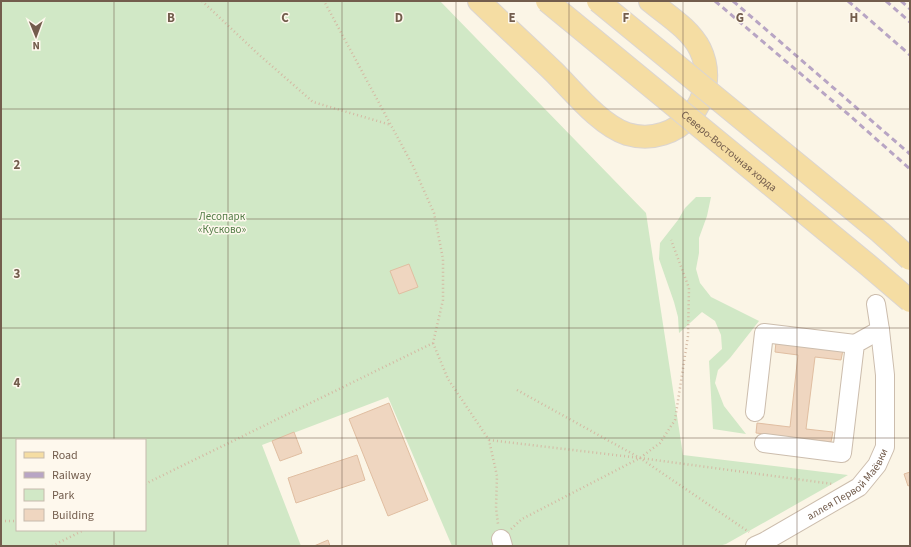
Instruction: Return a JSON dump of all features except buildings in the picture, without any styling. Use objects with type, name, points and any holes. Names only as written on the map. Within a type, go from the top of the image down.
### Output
[{"type":"main road","points":[[479,1],[606,122],[615,129],[626,134],[638,136],[662,134],[683,124],[698,106],[706,83],[704,60],[694,39],[650,1]]},
{"type":"main road","name":"Северо-Восточная хорда","points":[[547,1],[910,301]]},
{"type":"main road","points":[[598,1],[880,232],[910,259]]},
{"type":"street","name":"аллея Первой Маёвки","points":[[760,544],[859,487],[877,465],[885,447],[885,375],[876,304]]},
{"type":"street","points":[[755,412],[764,333],[855,344],[880,330]]},
{"type":"street","points":[[764,443],[842,452],[855,344]]},
{"type":"path","points":[[202,1],[257,53],[313,102],[391,125]]},
{"type":"path","points":[[324,1],[413,166],[434,213],[443,259],[444,300],[433,343],[448,379],[489,440],[497,476],[496,508],[502,543]]},
{"type":"path","points":[[502,543],[522,519],[640,458],[660,443],[675,420],[688,336],[689,288],[672,240]]},
{"type":"path","points":[[146,484],[433,343]]},
{"type":"path","points":[[517,390],[640,458],[760,544]]},
{"type":"path","points":[[489,440],[859,487]]},
{"type":"path","points":[[1,521],[16,521]]},
{"type":"path","points":[[52,546],[82,531]]},
{"type":"green space","name":"Лесопарк «Кусково»","points":[[1,1],[440,1],[646,213],[683,455],[848,475],[726,544],[719,546],[452,546],[388,397],[262,445],[301,546],[1,546]]},
{"type":"green space","points":[[696,197],[711,197],[707,216],[699,238],[699,253],[696,269],[700,283],[711,297],[759,321],[730,358],[718,370],[715,383],[724,406],[746,434],[713,429],[709,361],[722,349],[721,335],[715,321],[702,312],[679,333],[678,317],[674,302],[659,259],[660,243],[678,220],[685,208]]},
{"type":"railway","points":[[715,1],[848,114],[910,169]]},
{"type":"railway","points":[[733,1],[910,154]]},
{"type":"railway","points":[[848,1],[910,55]]},
{"type":"railway","points":[[886,1],[910,22]]},
{"type":"railway","points":[[901,1],[910,9]]}]
